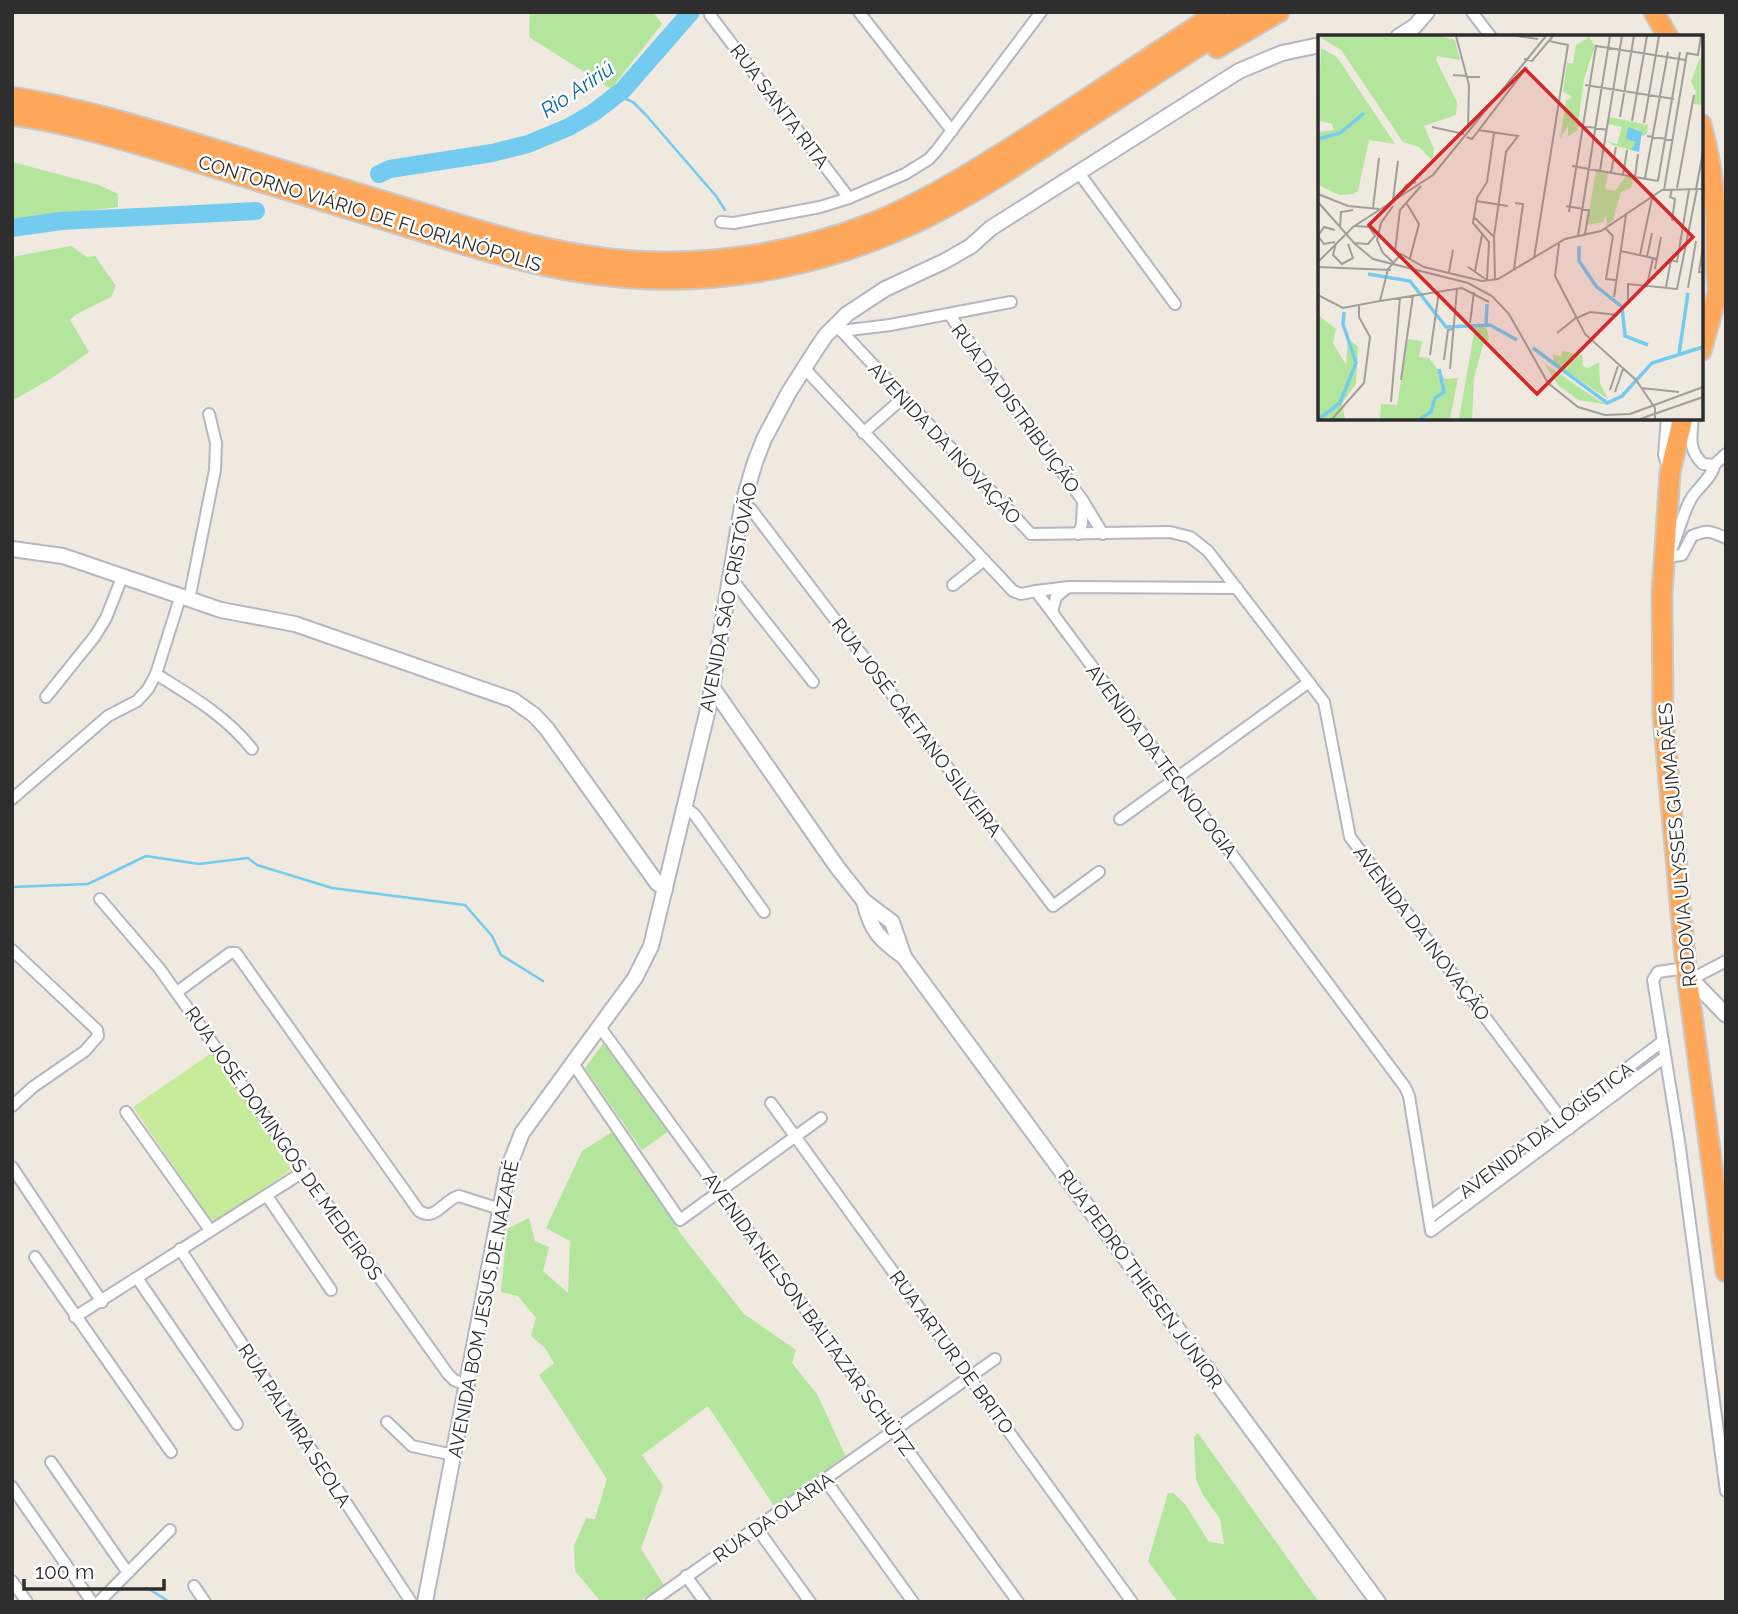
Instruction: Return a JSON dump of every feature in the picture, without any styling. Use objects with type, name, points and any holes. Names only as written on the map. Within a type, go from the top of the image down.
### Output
[{"type":"highway","name":"CONTORNO VIÁRIO DE FLORIANÓPOLIS","points":[[12,97],[62,106],[131,124],[517,241],[610,259],[659,262],[708,260],[757,255],[817,241],[875,222],[922,200],[1009,149],[1219,12]]},
{"type":"highway","name":"CONTORNO VIÁRIO DE FLORIANÓPOLIS","points":[[12,115],[58,123],[126,141],[512,258],[608,276],[684,279],[734,275],[809,262],[858,247],[905,228],[987,183],[1251,12]]},
{"type":"highway","points":[[1146,81],[1198,58],[1279,12]]},
{"type":"highway","points":[[1654,12],[1667,35]]},
{"type":"highway","points":[[1703,133],[1712,173],[1718,290]]},
{"type":"highway","points":[[1703,344],[1726,263]]},
{"type":"highway","name":"RODOVIA ULYSSES GUIMARÃES","points":[[1683,420],[1670,472],[1664,557],[1663,716],[1687,974],[1726,1272]]},
{"type":"main road","points":[[1401,35],[1415,26],[1427,12]]},
{"type":"main road","name":"AVENIDA SÃO CRISTÓVÃO","points":[[665,889],[712,687],[743,506],[764,439],[789,392],[826,335],[839,328],[866,300],[971,246],[991,228],[1239,71],[1282,53],[1318,45]]},
{"type":"main road","points":[[12,549],[63,556],[221,610],[295,624],[506,697],[523,706],[547,729],[657,883],[665,889]]},
{"type":"main road","name":"RUA PEDRO THIESEN JÚNIOR","points":[[712,687],[837,867],[874,915],[883,941],[904,957],[1378,1602]]},
{"type":"main road","points":[[704,725],[734,721]]},
{"type":"main road","name":"AVENIDA BOM JESUS DE NAZARÉ","points":[[425,1602],[508,1169],[522,1133],[635,978],[651,946],[665,889]]},
{"type":"main road","name":"RUA PEDRO THIESEN JÚNIOR","points":[[874,915],[892,922],[904,957]]},
{"type":"main road","points":[[883,941],[897,933]]},
{"type":"main road","points":[[1687,974],[1726,1015]]},
{"type":"street","points":[[859,12],[952,131]]},
{"type":"street","points":[[1024,12],[1033,24]]},
{"type":"street","points":[[721,222],[734,223],[820,207],[849,198],[919,166],[929,159],[952,131],[1041,12]]},
{"type":"street","points":[[1472,12],[1489,35]]},
{"type":"street","name":"RUA SANTA RITA","points":[[710,15],[849,198]]},
{"type":"street","points":[[1079,173],[1175,304]]},
{"type":"street","points":[[839,328],[890,325],[1011,302]]},
{"type":"street","name":"RUA DA DISTRIBUIÇÃO","points":[[949,314],[1083,501],[1103,534]]},
{"type":"street","name":"AVENIDA DA INOVAÇÃO","points":[[839,328],[1028,533],[1170,533],[1190,537],[1208,551],[1324,702],[1350,837],[1569,1129]]},
{"type":"street","points":[[804,368],[1017,593],[1039,595],[1065,589],[1237,588]]},
{"type":"street","points":[[863,433],[903,398]]},
{"type":"street","points":[[12,799],[108,716],[137,701],[156,674],[184,599],[215,470],[216,443],[209,414]]},
{"type":"street","points":[[1667,420],[1664,455],[1670,472]]},
{"type":"street","points":[[1693,420],[1692,451],[1703,464],[1714,465]]},
{"type":"street","points":[[1664,557],[1672,550],[1687,508],[1699,488],[1713,471],[1714,465],[1726,454]]},
{"type":"street","name":"RUA DA DISTRIBUIÇÃO","points":[[1078,534],[1082,523],[1083,501]]},
{"type":"street","name":"RUA JOSÉ CAETANO SILVEIRA","points":[[743,506],[751,509],[1053,906],[1099,872]]},
{"type":"street","points":[[1664,557],[1682,555],[1692,536],[1702,532],[1711,531],[1726,538]]},
{"type":"street","points":[[953,585],[984,560]]},
{"type":"street","points":[[46,697],[95,636],[106,618],[123,575]]},
{"type":"street","points":[[731,578],[813,682]]},
{"type":"street","points":[[1052,612],[1053,604],[1065,589]]},
{"type":"street","name":"AVENIDA DA TECNOLOGIA","points":[[1039,595],[1405,1087],[1409,1096],[1431,1231]]},
{"type":"street","points":[[156,674],[218,714],[235,728],[252,748]]},
{"type":"street","points":[[1121,819],[1308,682]]},
{"type":"street","points":[[685,807],[695,815],[764,912]]},
{"type":"street","name":"RUA JOSÉ DOMINGOS DE MEDEIROS","points":[[100,899],[177,992],[448,1374],[454,1380],[467,1385]]},
{"type":"street","points":[[12,950],[97,1030],[98,1036],[85,1051],[33,1087],[12,1107]]},
{"type":"street","points":[[177,992],[230,953],[236,953],[419,1211],[432,1215],[453,1197],[459,1196],[500,1209]]},
{"type":"street","points":[[1726,961],[1687,974],[1658,972],[1653,979],[1679,1141],[1726,1491]]},
{"type":"street","name":"AVENIDA NELSON BALTAZAR SCHÜTZ","points":[[600,1027],[1018,1602]]},
{"type":"street","name":"AVENIDA DA LOGÍSTICA","points":[[1429,1218],[1663,1041]]},
{"type":"street","name":"AVENIDA DA LOGÍSTICA","points":[[1431,1231],[1665,1057]]},
{"type":"street","points":[[574,1065],[680,1220],[821,1118]]},
{"type":"street","name":"RUA ARTUR DE BRITO","points":[[771,1103],[1132,1602]]},
{"type":"street","points":[[126,1112],[210,1230]]},
{"type":"street","points":[[12,1167],[102,1301]]},
{"type":"street","points":[[75,1317],[303,1172]]},
{"type":"street","points":[[267,1196],[331,1290]]},
{"type":"street","name":"RUA PALMIRA SEOLA","points":[[180,1249],[411,1602]]},
{"type":"street","points":[[35,1257],[171,1451]]},
{"type":"street","points":[[137,1278],[237,1424]]},
{"type":"street","name":"RUA DA OLARIA","points":[[650,1602],[995,1359]]},
{"type":"street","points":[[387,1422],[412,1446],[453,1455]]},
{"type":"street","points":[[51,1462],[128,1573]]},
{"type":"street","points":[[825,1480],[914,1602]]},
{"type":"street","points":[[12,1487],[92,1602]]},
{"type":"street","points":[[756,1527],[810,1602]]},
{"type":"street","points":[[99,1602],[170,1530]]},
{"type":"street","points":[[686,1576],[705,1602]]},
{"type":"street","points":[[12,1581],[27,1602]]},
{"type":"street","points":[[194,1586],[205,1602]]},
{"type":"green space","points":[[530,12],[653,12],[662,24],[611,89],[529,37]]},
{"type":"green space","points":[[12,162],[99,185],[118,194],[118,207],[12,220]]},
{"type":"green space","points":[[71,246],[87,257],[95,256],[116,286],[111,297],[70,320],[89,352],[12,401],[12,257]]},
{"type":"green space","points":[[605,1041],[669,1131],[642,1150],[585,1068]]},
{"type":"green space","points":[[213,1052],[292,1169],[213,1224],[133,1107]]},
{"type":"green space","points":[[612,1132],[680,1233],[744,1314],[796,1350],[792,1363],[817,1394],[847,1459],[774,1506],[708,1406],[642,1455],[663,1486],[641,1549],[664,1585],[638,1602],[601,1602],[575,1571],[574,1546],[586,1518],[595,1519],[607,1479],[539,1375],[554,1363],[545,1348],[531,1336],[536,1318],[518,1296],[501,1292],[507,1229],[529,1218],[535,1241],[549,1247],[543,1271],[568,1293],[570,1241],[546,1228],[582,1151]]},
{"type":"green space","points":[[1198,1433],[1319,1602],[1178,1602],[1148,1561],[1168,1493],[1173,1493],[1185,1504],[1209,1542],[1224,1544],[1220,1519],[1196,1480],[1194,1437]]},
{"type":"waterway","name":"Rio Aririú","points":[[379,174],[390,169],[492,153],[528,144],[569,127],[623,90],[691,12]]},
{"type":"waterway","points":[[616,95],[633,102],[646,115],[725,210]]},
{"type":"waterway","name":"Rio Aririú","points":[[12,228],[61,221],[256,211]]},
{"type":"waterway","points":[[12,887],[88,884],[146,856],[199,864],[248,858],[257,865],[332,888],[465,905],[492,936],[501,955],[543,981]]},
{"type":"waterway","points":[[147,1588],[170,1602]]}]
